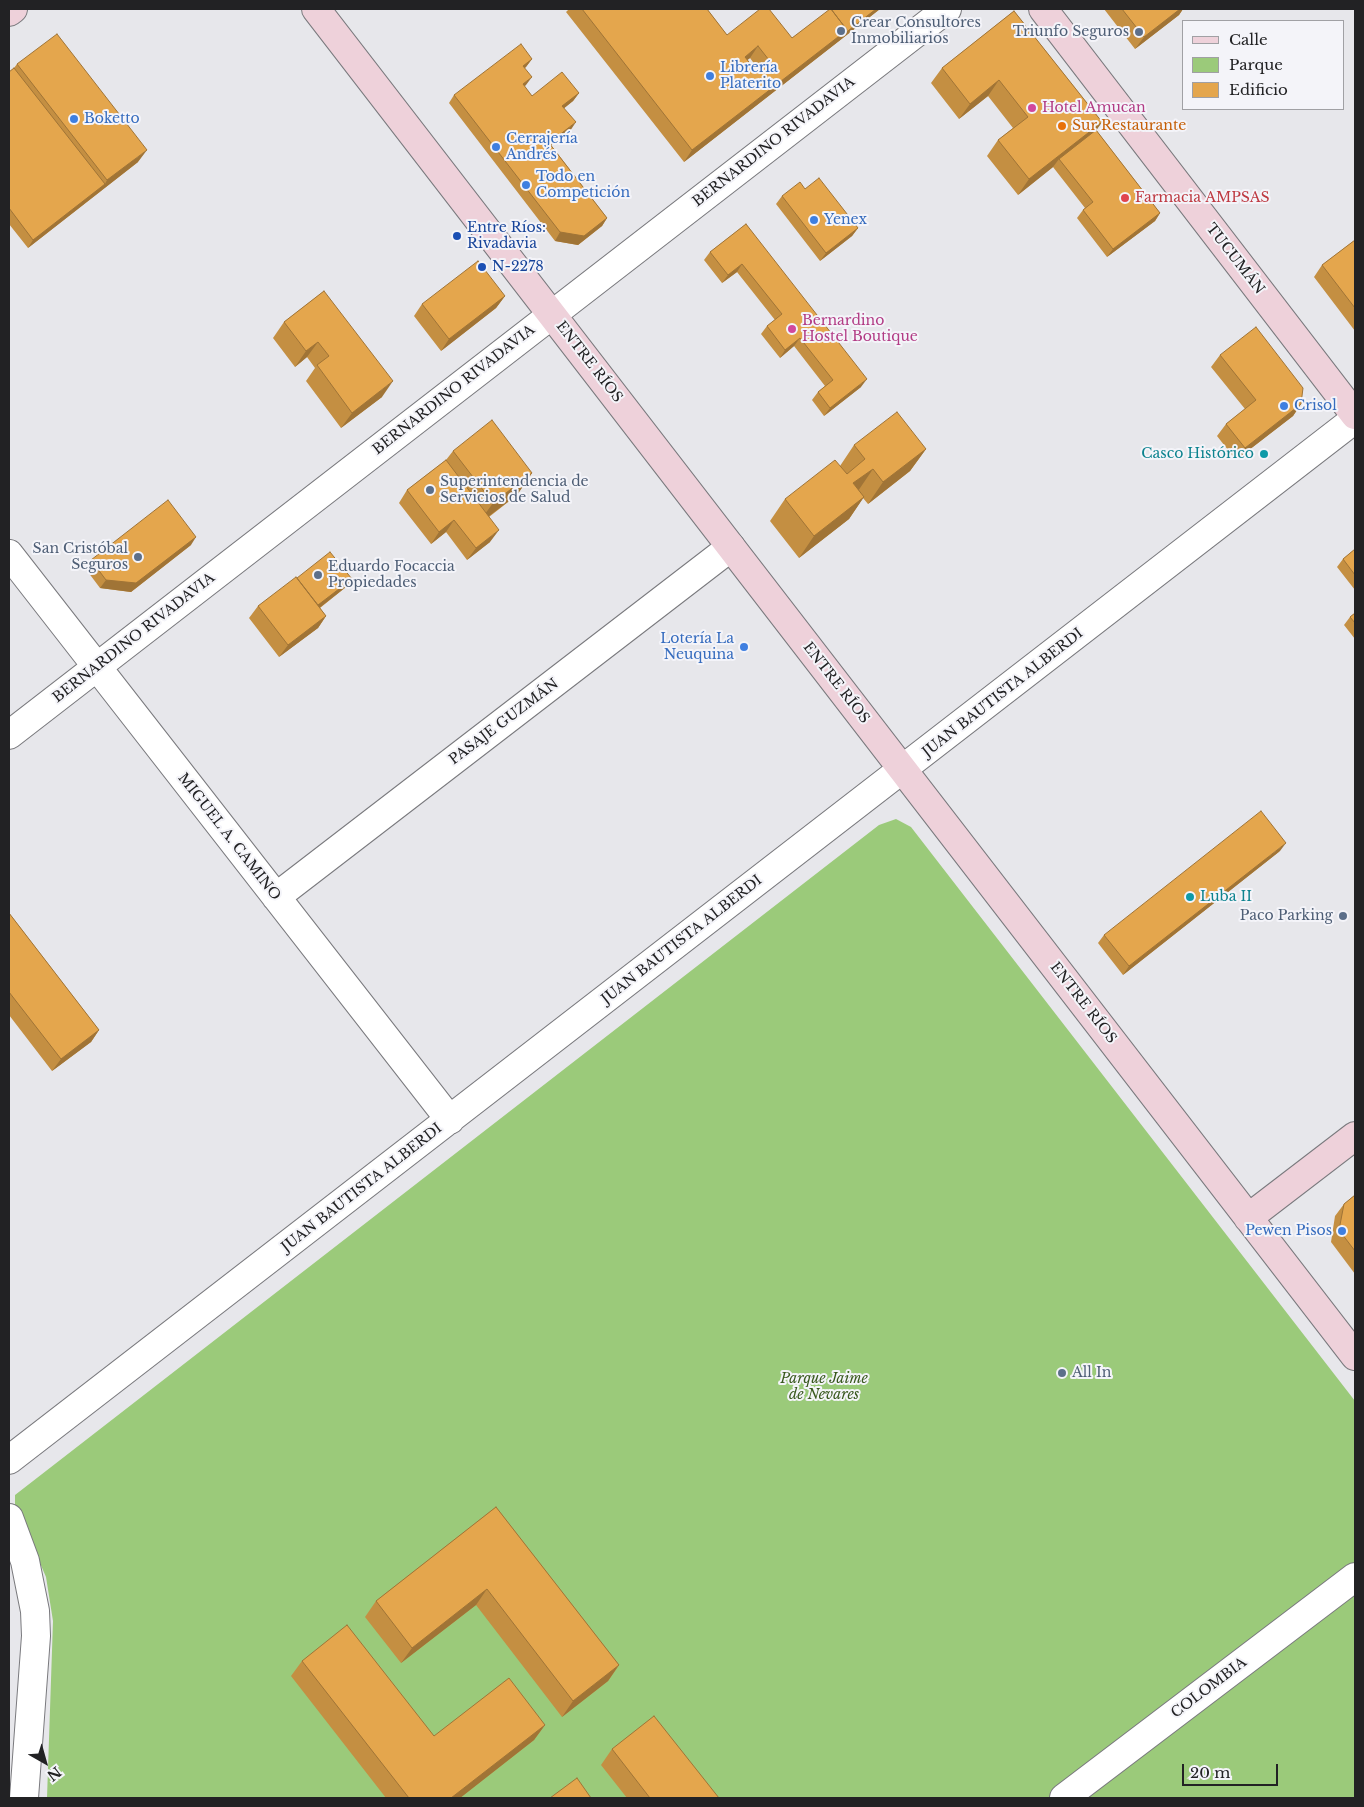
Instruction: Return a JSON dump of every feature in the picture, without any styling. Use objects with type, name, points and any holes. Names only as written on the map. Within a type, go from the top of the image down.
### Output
[{"type":"street","points":[[9,12],[13,9]]},
{"type":"street","name":"ENTRE RÍOS","points":[[316,9],[1355,1356]]},
{"type":"street","name":"BERNARDINO RIVADAVIA","points":[[9,735],[947,9]]},
{"type":"street","name":"TUCUMÁN","points":[[1043,9],[1355,415]]},
{"type":"street","name":"JUAN BAUTISTA ALBERDI","points":[[9,1460],[1355,420]]},
{"type":"street","name":"PASAJE GUZMÁN","points":[[276,896],[732,547]]},
{"type":"street","name":"MIGUEL A. CAMINO","points":[[9,554],[450,1120]]},
{"type":"street","points":[[1248,1218],[1355,1136]]},
{"type":"street","points":[[9,1518],[25,1561],[35,1611],[36,1645],[24,1798]]},
{"type":"street","name":"COLOMBIA","points":[[1064,1798],[1355,1577]]},
{"type":"green space","name":"Parque Jaime de Nevares","points":[[896,819],[911,827],[1355,1401],[1355,1798],[47,1798],[53,1621],[46,1577],[15,1505],[15,1495],[879,825]]},
{"type":"building","points":[[582,9],[707,9],[727,35],[760,9],[769,9],[792,38],[831,9],[847,30],[692,150]],"holes":[[[758,46],[769,60],[756,71],[745,57]]]},
{"type":"building","points":[[831,9],[876,9],[844,34],[847,30]]},
{"type":"building","points":[[1122,9],[1180,9],[1144,37]]},
{"type":"building","name":"Hotel Amucan","points":[[1014,11],[1102,122],[1029,179],[998,140],[1028,117],[999,80],[970,104],[942,68]]},
{"type":"building","name":"Boketto","points":[[57,34],[147,150],[107,180],[17,64]]},
{"type":"building","points":[[521,44],[532,59],[523,66],[532,77],[523,84],[532,96],[562,72],[579,93],[562,106],[576,122],[549,143],[607,218],[584,236],[560,232],[454,95]]},
{"type":"building","points":[[14,68],[105,184],[33,240],[9,208],[9,72]]},
{"type":"building","points":[[1096,130],[1160,213],[1113,249],[1083,210],[1093,202],[1059,159]]},
{"type":"building","name":"Yenex","points":[[819,178],[858,228],[826,253],[782,196],[800,182],[805,189]]},
{"type":"building","name":"Bernardino Hostel Boutique","points":[[746,224],[867,379],[830,408],[818,392],[833,380],[800,338],[785,350],[767,326],[782,314],[742,264],[728,275],[710,252]]},
{"type":"building","points":[[1355,240],[1355,308],[1322,265]]},
{"type":"building","points":[[478,261],[505,296],[449,339],[422,304]]},
{"type":"building","points":[[324,291],[393,381],[352,413],[317,365],[329,356],[318,342],[306,351],[284,322]]},
{"type":"building","points":[[1256,327],[1303,388],[1301,404],[1245,448],[1226,424],[1256,400],[1220,355]]},
{"type":"building","points":[[897,412],[926,449],[883,482],[873,469],[853,483],[864,497],[814,536],[785,499],[835,460],[847,474],[865,459],[854,445]]},
{"type":"building","points":[[492,420],[532,473],[493,503],[453,451]]},
{"type":"building","points":[[446,460],[499,530],[476,548],[454,520],[439,532],[407,490]]},
{"type":"building","name":"San Cristóbal Seguros","points":[[168,500],[196,537],[136,583],[106,580],[91,560]]},
{"type":"building","points":[[1355,549],[1355,575],[1343,559]]},
{"type":"building","points":[[330,552],[352,579],[318,605],[297,578]]},
{"type":"building","points":[[296,577],[326,616],[288,645],[258,606]]},
{"type":"building","points":[[1355,613],[1355,623],[1350,617]]},
{"type":"building","name":"Luba II","points":[[1261,811],[1286,843],[1129,966],[1104,935]]},
{"type":"building","points":[[9,913],[99,1030],[61,1059],[9,992]]},
{"type":"building","points":[[1355,1195],[1355,1251],[1339,1230],[1344,1204]]},
{"type":"building","points":[[496,1507],[619,1665],[573,1701],[487,1589],[412,1648],[376,1601]]},
{"type":"building","points":[[347,1625],[434,1736],[509,1678],[545,1725],[451,1798],[409,1798],[302,1661]]},
{"type":"building","points":[[654,1716],[719,1798],[650,1798],[612,1749]]},
{"type":"building","points":[[577,1778],[591,1798],[550,1798]]},
{"type":"place","name":"Crear Consultores Inmobiliarios","points":[[841,31]]},
{"type":"place","name":"Triunfo Seguros","points":[[1139,32]]},
{"type":"place","name":"Librería Platerito","points":[[710,76]]},
{"type":"place","name":"Hotel Amucan","points":[[1032,108]]},
{"type":"place","name":"Boketto","points":[[74,119]]},
{"type":"place","name":"Sur Restaurante","points":[[1062,126]]},
{"type":"place","name":"Cerrajería Andrés","points":[[496,147]]},
{"type":"place","name":"Todo en Competición","points":[[526,185]]},
{"type":"place","name":"Farmacia AMPSAS","points":[[1125,198]]},
{"type":"place","name":"Yenex","points":[[814,220]]},
{"type":"place","name":"Entre Ríos: Rivadavia","points":[[457,236]]},
{"type":"place","name":"N-2278","points":[[482,267]]},
{"type":"place","name":"Bernardino Hostel Boutique","points":[[792,329]]},
{"type":"place","name":"Crisol","points":[[1284,406]]},
{"type":"place","name":"Casco Histórico","points":[[1264,454]]},
{"type":"place","name":"Superintendencia de Servicios de Salud","points":[[430,490]]},
{"type":"place","name":"San Cristóbal Seguros","points":[[138,557]]},
{"type":"place","name":"Eduardo Focaccia Propiedades","points":[[318,575]]},
{"type":"place","name":"Lotería La Neuquina","points":[[744,647]]},
{"type":"place","name":"Luba II","points":[[1190,897]]},
{"type":"place","name":"Paco Parking","points":[[1343,916]]},
{"type":"place","name":"Pewen Pisos","points":[[1342,1231]]},
{"type":"place","name":"All In","points":[[1062,1373]]}]
